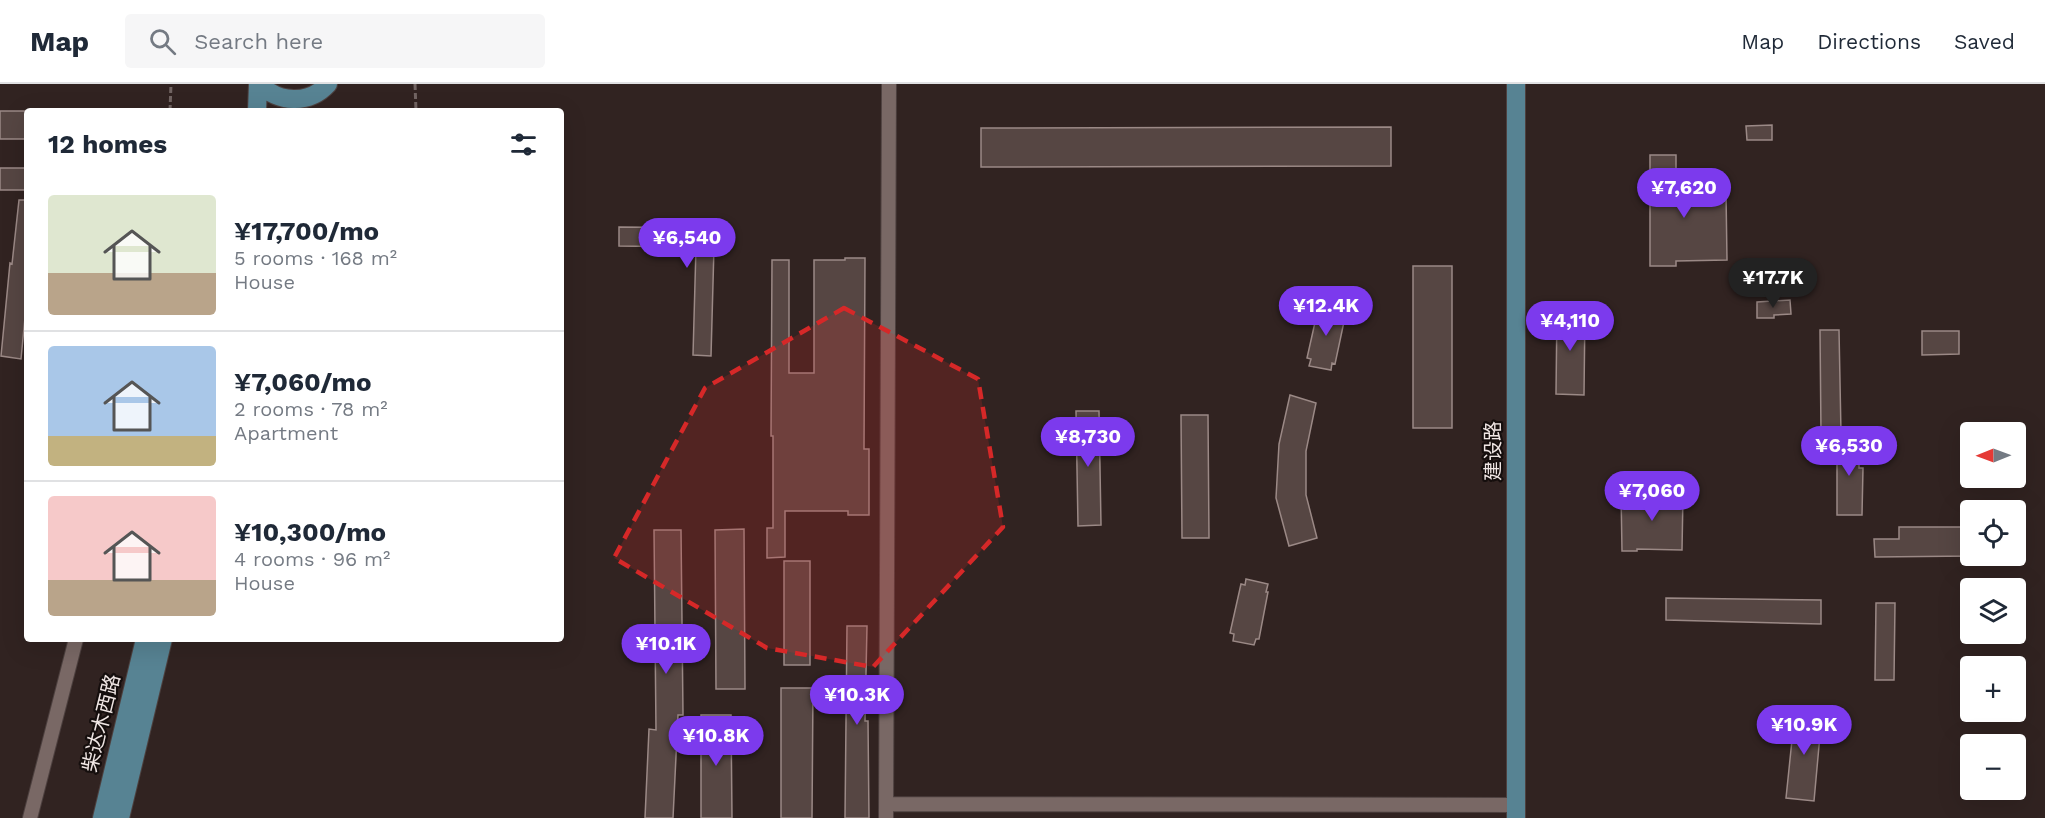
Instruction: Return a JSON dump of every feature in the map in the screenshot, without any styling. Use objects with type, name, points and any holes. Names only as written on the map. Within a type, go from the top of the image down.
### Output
[{"type":"street","points":[[259,84],[275,96],[293,100],[310,96],[331,85]]},
{"type":"street","points":[[257,108],[259,84]]},
{"type":"street","points":[[890,84],[886,811],[1516,811]]},
{"type":"street","name":"建设路","points":[[1516,84],[1516,811]]},
{"type":"street","points":[[316,108],[331,85]]},
{"type":"street","points":[[30,818],[75,642]]},
{"type":"street","name":"柴达木西路","points":[[102,818],[144,642]]},
{"type":"street","name":"柴达木西路","points":[[120,818],[162,642]]},
{"type":"path","points":[[170,108],[171,84]]},
{"type":"path","points":[[416,84],[416,108]]},
{"type":"highlighted area","points":[[844,308],[978,379],[1003,527],[873,667],[767,648],[614,558],[705,388]]},
{"type":"building","points":[[0,111],[24,111],[24,139],[0,139]]},
{"type":"building","points":[[1772,125],[1772,140],[1747,140],[1746,126]]},
{"type":"building","points":[[1391,127],[1391,166],[981,167],[981,128]]},
{"type":"building","points":[[1650,155],[1676,155],[1676,194],[1726,193],[1727,260],[1676,261],[1676,266],[1650,266]]},
{"type":"building","points":[[0,168],[24,168],[24,190],[0,190]]},
{"type":"building","points":[[19,200],[24,200],[24,328],[21,359],[1,356],[10,263],[12,264]]},
{"type":"building","points":[[619,227],[723,228],[723,247],[714,247],[711,356],[693,355],[696,247],[619,246]]},
{"type":"building","points":[[845,258],[865,258],[864,449],[869,449],[869,515],[848,515],[848,511],[785,511],[785,557],[767,558],[767,528],[773,528],[772,260],[789,260],[789,373],[814,373],[814,260],[845,260]]},
{"type":"building","points":[[1413,266],[1452,266],[1452,428],[1413,428]]},
{"type":"building","points":[[1790,300],[1791,314],[1774,315],[1774,318],[1757,318],[1757,302]]},
{"type":"building","points":[[1323,304],[1344,309],[1343,317],[1345,317],[1335,364],[1332,363],[1331,370],[1309,366],[1311,359],[1307,358],[1318,309],[1322,310]]},
{"type":"building","points":[[1557,308],[1585,309],[1584,395],[1556,394]]},
{"type":"building","points":[[1820,330],[1839,330],[1841,433],[1821,433]]},
{"type":"building","points":[[1922,331],[1959,331],[1959,354],[1922,355]]},
{"type":"building","points":[[1290,395],[1316,403],[1306,451],[1306,495],[1317,538],[1289,546],[1276,498],[1279,444]]},
{"type":"building","points":[[1076,411],[1099,411],[1101,525],[1078,526]]},
{"type":"building","points":[[1181,415],[1208,415],[1209,538],[1182,538]]},
{"type":"building","points":[[1837,436],[1859,436],[1859,468],[1863,468],[1862,515],[1837,515]]},
{"type":"building","points":[[1621,493],[1683,495],[1682,550],[1622,551]]},
{"type":"building","points":[[1899,527],[1960,527],[1960,556],[1875,557],[1874,539],[1899,539]]},
{"type":"building","points":[[744,529],[745,689],[716,689],[715,530]]},
{"type":"building","points":[[654,530],[681,530],[683,715],[678,715],[673,818],[645,818],[649,729],[656,730]]},
{"type":"building","points":[[784,561],[810,561],[810,665],[784,665]]},
{"type":"building","points":[[1246,579],[1268,584],[1259,639],[1256,639],[1254,645],[1233,641],[1234,634],[1230,633],[1241,584],[1245,585]]},
{"type":"building","points":[[1666,598],[1821,600],[1821,624],[1666,620]]},
{"type":"building","points":[[1876,603],[1895,603],[1894,680],[1875,680]]},
{"type":"building","points":[[847,626],[867,626],[865,721],[868,721],[869,818],[845,818]]},
{"type":"building","points":[[781,688],[813,688],[812,818],[781,818]]},
{"type":"building","points":[[1795,711],[1822,713],[1814,801],[1786,798]]},
{"type":"building","points":[[701,715],[731,715],[732,818],[701,818]]}]
